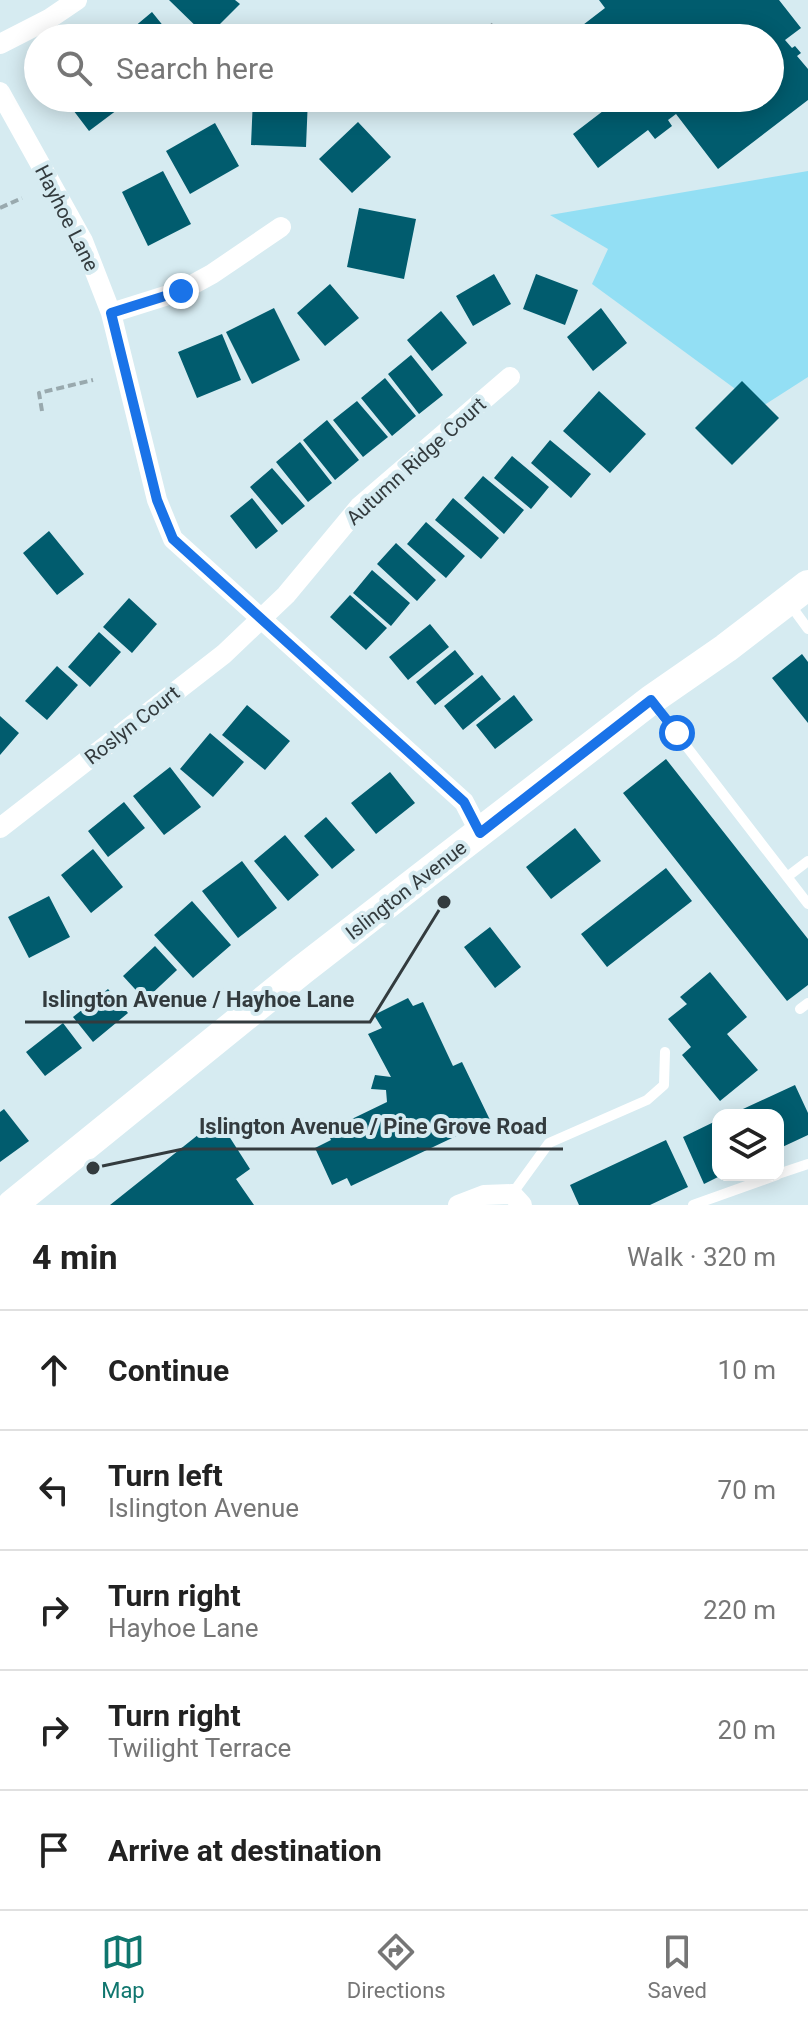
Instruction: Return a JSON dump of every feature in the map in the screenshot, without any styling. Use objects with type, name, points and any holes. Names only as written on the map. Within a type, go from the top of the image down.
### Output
[{"type":"main road","name":"Islington Avenue","points":[[12,1205],[302,970],[651,700],[798,593]]},
{"type":"street","points":[[39,24],[77,0]]},
{"type":"street","points":[[0,44],[24,32]]},
{"type":"street","name":"Hayhoe Lane","points":[[0,92],[83,241],[111,313],[157,500],[167,528],[182,549],[464,802],[480,833]]},
{"type":"street","points":[[111,313],[181,291],[281,227]]},
{"type":"street","name":"Autumn Ridge Court","points":[[262,620],[360,506],[510,377]]},
{"type":"street","name":"Roslyn Court","points":[[0,828],[224,654],[262,620]]},
{"type":"street","points":[[458,1205],[484,1195],[517,1199]]},
{"type":"lane","points":[[798,593],[808,629]]},
{"type":"lane","points":[[651,700],[808,904]]},
{"type":"lane","points":[[787,877],[808,861]]},
{"type":"lane","points":[[517,1199],[549,1143],[647,1100],[664,1085],[665,1052]]},
{"type":"lane","points":[[784,1173],[808,1164]]},
{"type":"lane","points":[[693,1205],[760,1181]]},
{"type":"path","points":[[0,208],[22,198]]},
{"type":"path","points":[[42,411],[39,393],[93,380]]},
{"type":"shaded area","points":[[808,171],[808,377],[755,411],[734,388],[592,284],[608,249],[550,215]]},
{"type":"building","points":[[169,0],[235,0],[240,4],[220,24],[194,24]]},
{"type":"building","points":[[599,0],[779,0],[801,28],[785,40],[801,53],[797,56],[808,69],[808,100],[718,169],[676,114],[668,120],[672,126],[655,139],[648,130],[598,168],[573,134],[602,112],[784,112],[784,24],[584,24],[605,8]]},
{"type":"building","points":[[152,12],[162,24],[138,24]]},
{"type":"building","points":[[75,112],[114,112],[89,131]]},
{"type":"building","points":[[252,112],[307,112],[306,147],[251,145]]},
{"type":"building","points":[[358,122],[391,157],[352,193],[319,159]]},
{"type":"building","points":[[215,123],[239,166],[190,194],[166,151]]},
{"type":"building","points":[[163,171],[191,224],[148,246],[122,192]]},
{"type":"building","points":[[359,208],[416,219],[404,279],[347,267]]},
{"type":"building","points":[[494,274],[511,304],[473,326],[456,296]]},
{"type":"building","points":[[536,274],[578,290],[565,325],[523,309]]},
{"type":"building","points":[[330,284],[359,318],[325,346],[297,313]]},
{"type":"building","points":[[274,308],[300,360],[252,384],[226,332]]},
{"type":"building","points":[[601,308],[627,343],[593,371],[567,337]]},
{"type":"building","points":[[441,311],[467,343],[432,371],[407,340]]},
{"type":"building","points":[[222,334],[241,380],[197,398],[178,352]]},
{"type":"building","points":[[411,355],[443,395],[419,414],[388,374]]},
{"type":"building","points":[[385,378],[416,416],[392,436],[361,398]]},
{"type":"building","points":[[742,381],[779,418],[732,465],[695,428]]},
{"type":"building","points":[[599,391],[646,434],[610,473],[563,431]]},
{"type":"building","points":[[357,401],[388,437],[363,457],[333,420]]},
{"type":"building","points":[[327,420],[359,460],[335,480],[303,440]]},
{"type":"building","points":[[550,440],[591,474],[571,498],[531,463]]},
{"type":"building","points":[[300,442],[332,483],[308,502],[276,462]]},
{"type":"building","points":[[512,456],[549,487],[531,509],[494,478]]},
{"type":"building","points":[[272,468],[305,506],[282,525],[250,487]]},
{"type":"building","points":[[483,476],[524,510],[504,534],[464,498]]},
{"type":"building","points":[[252,498],[278,531],[256,549],[230,516]]},
{"type":"building","points":[[453,498],[499,538],[481,559],[435,520]]},
{"type":"building","points":[[426,522],[465,556],[446,578],[407,544]]},
{"type":"building","points":[[49,531],[84,574],[57,595],[23,553]]},
{"type":"building","points":[[396,543],[436,580],[417,601],[377,564]]},
{"type":"building","points":[[372,570],[410,603],[391,626],[353,593]]},
{"type":"building","points":[[350,595],[387,628],[366,650],[330,617]]},
{"type":"building","points":[[129,598],[157,624],[132,653],[103,627]]},
{"type":"building","points":[[430,624],[449,647],[408,680],[389,657]]},
{"type":"building","points":[[99,632],[121,652],[90,687],[68,667]]},
{"type":"building","points":[[455,650],[474,674],[435,705],[416,682]]},
{"type":"building","points":[[802,654],[808,662],[808,723],[772,678]]},
{"type":"building","points":[[57,666],[78,685],[47,720],[25,701]]},
{"type":"building","points":[[482,675],[501,699],[463,730],[444,706]]},
{"type":"building","points":[[514,695],[533,720],[495,749],[476,725]]},
{"type":"building","points":[[247,705],[290,741],[265,770],[222,735]]},
{"type":"building","points":[[0,716],[19,733],[0,755]]},
{"type":"building","points":[[210,733],[244,762],[213,797],[180,769]]},
{"type":"building","points":[[666,759],[808,939],[808,985],[787,1001],[623,793]]},
{"type":"building","points":[[170,767],[201,807],[164,835],[133,796]]},
{"type":"building","points":[[390,772],[415,803],[376,834],[351,803]]},
{"type":"building","points":[[124,802],[145,828],[108,857],[88,831]]},
{"type":"building","points":[[326,817],[355,850],[332,869],[304,836]]},
{"type":"building","points":[[575,828],[601,861],[551,899],[526,867]]},
{"type":"building","points":[[285,835],[319,875],[288,901],[254,861]]},
{"type":"building","points":[[93,849],[123,887],[91,913],[61,875]]},
{"type":"building","points":[[242,861],[277,908],[238,938],[202,891]]},
{"type":"building","points":[[666,868],[692,901],[607,967],[581,934]]},
{"type":"building","points":[[49,896],[70,937],[29,958],[8,917]]},
{"type":"building","points":[[192,901],[231,945],[193,978],[154,935]]},
{"type":"building","points":[[490,927],[521,967],[495,988],[464,947]]},
{"type":"building","points":[[155,946],[177,970],[145,1000],[123,976]]},
{"type":"building","points":[[710,972],[747,1017],[727,1034],[758,1070],[720,1101],[682,1055],[691,1047],[668,1019],[687,1004],[680,997]]},
{"type":"building","points":[[108,989],[128,1013],[93,1042],[73,1017]]},
{"type":"building","points":[[408,998],[413,1006],[423,1002],[453,1066],[462,1062],[490,1120],[351,1186],[347,1178],[332,1185],[315,1148],[331,1140],[327,1131],[387,1102],[386,1090],[371,1089],[375,1075],[391,1077],[368,1034],[382,1028],[374,1015]]},
{"type":"building","points":[[63,1023],[82,1048],[45,1076],[26,1052]]},
{"type":"building","points":[[795,1085],[808,1113],[808,1135],[784,1146],[784,1109],[743,1109]]},
{"type":"building","points":[[4,1109],[29,1141],[0,1162],[0,1112]]},
{"type":"building","points":[[218,1119],[250,1169],[236,1179],[254,1205],[110,1205]]},
{"type":"building","points":[[712,1123],[712,1180],[704,1184],[683,1137]]},
{"type":"building","points":[[666,1140],[688,1187],[650,1205],[579,1205],[570,1185]]},
{"type":"place","name":"Islington Avenue / Hayhoe Lane","points":[[444,902]]},
{"type":"place","name":"Islington Avenue / Pine Grove Road","points":[[93,1168]]},
{"type":"route","points":[[181,291],[111,313],[157,500],[173,539],[464,802],[480,833],[651,700],[677,733]]}]
